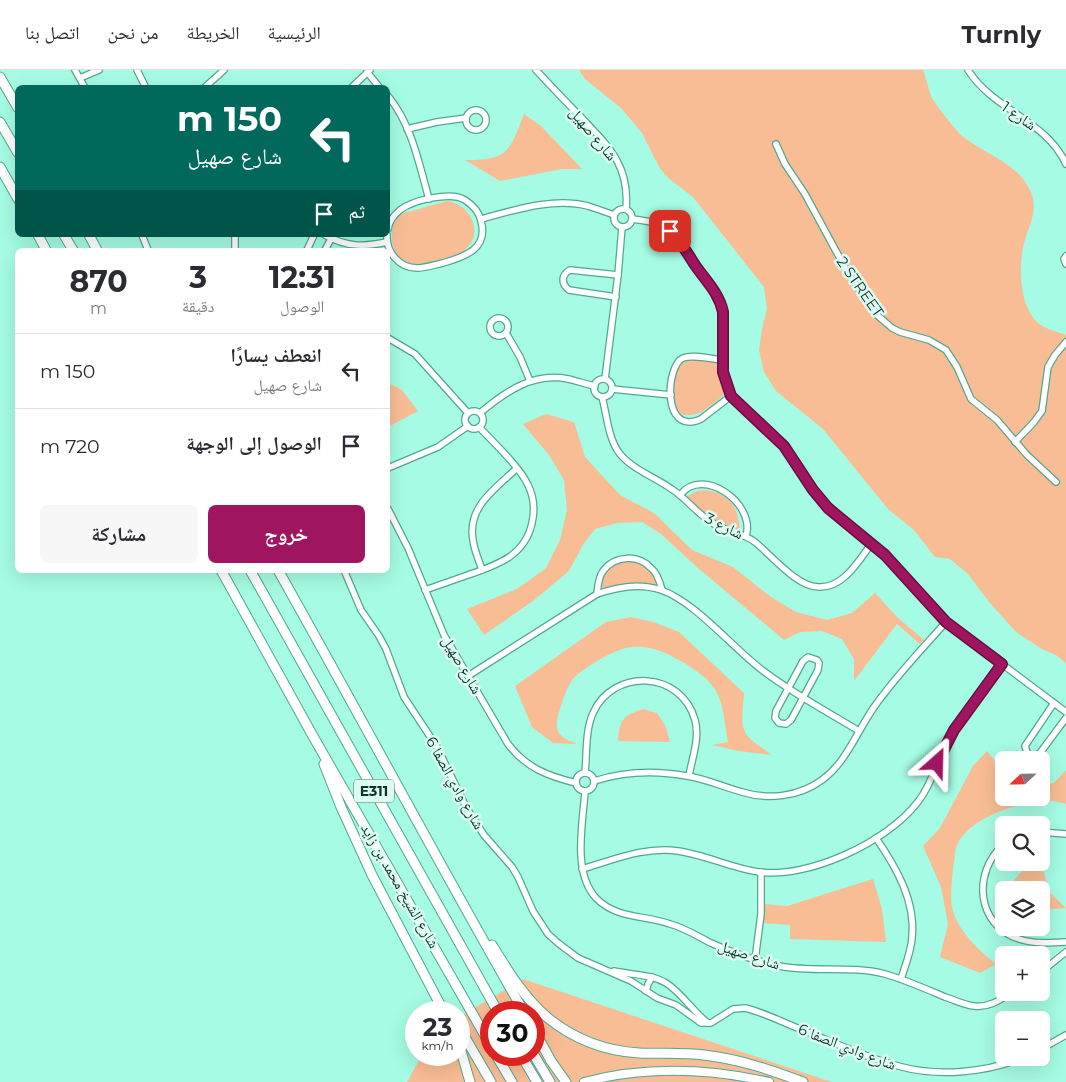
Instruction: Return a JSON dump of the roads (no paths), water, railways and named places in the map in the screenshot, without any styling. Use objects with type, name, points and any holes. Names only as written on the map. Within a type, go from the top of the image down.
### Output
[{"type":"highway","points":[[0,77],[15,103]]},
{"type":"highway","points":[[0,122],[15,148]]},
{"type":"highway","points":[[0,167],[15,194]]},
{"type":"highway","points":[[65,237],[72,248]]},
{"type":"highway","points":[[90,237],[97,248]]},
{"type":"highway","name":"شارع الشيخ محمد بن زايد","points":[[224,573],[314,738],[480,1027]]},
{"type":"highway","name":"شارع الشيخ محمد بن زايد","points":[[252,573],[492,1001]]},
{"type":"highway","points":[[280,573],[468,916],[518,1001]]},
{"type":"highway","points":[[314,738],[341,807],[372,875],[439,1001]]},
{"type":"highway","points":[[468,916],[486,936],[518,985],[536,1007],[558,1026],[584,1040],[604,1047],[625,1051],[682,1053],[722,1058],[761,1066],[804,1082]]},
{"type":"highway","points":[[434,990],[442,1001]]},
{"type":"highway","points":[[488,994],[493,1001]]},
{"type":"highway","points":[[470,1046],[491,1082]]},
{"type":"highway","points":[[545,1050],[566,1082]]},
{"type":"highway","points":[[465,1066],[470,1082]]},
{"type":"highway","points":[[503,1066],[512,1082]]},
{"type":"highway","points":[[528,1066],[537,1082]]},
{"type":"highway","points":[[541,1066],[550,1082]]},
{"type":"main road","points":[[584,1082],[614,1075],[692,1070],[719,1072],[769,1082]]},
{"type":"street","points":[[75,70],[90,73]]},
{"type":"street","points":[[137,70],[144,85]]},
{"type":"street","points":[[207,85],[224,70]]},
{"type":"street","name":"شارع صهيل","points":[[536,70],[604,142],[617,160],[625,181],[627,192],[626,208]]},
{"type":"street","name":"شارع 1","points":[[968,70],[984,90],[1044,134],[1054,144],[1066,164]]},
{"type":"street","points":[[354,85],[369,71],[378,85]]},
{"type":"street","points":[[390,99],[408,129],[429,199]]},
{"type":"street","points":[[408,129],[466,118]]},
{"type":"street","name":"2 STREET","points":[[776,144],[785,164],[805,194],[849,275],[877,315],[892,328],[929,340],[946,350],[958,367],[971,399],[997,420],[1034,462],[1056,482]]},
{"type":"street","points":[[390,224],[400,210],[410,205],[447,195],[461,198],[473,206],[481,219],[482,233],[478,245],[473,251],[462,258],[426,267],[414,268],[400,263],[390,250]]},
{"type":"street","points":[[481,219],[522,208],[562,204],[588,206],[614,216]]},
{"type":"street","points":[[626,208],[632,214],[632,219],[628,226],[622,227],[617,224],[614,216],[617,210],[626,208]]},
{"type":"street","points":[[632,219],[653,222],[670,231],[718,295],[723,312],[723,372],[731,396],[784,446],[813,490],[828,508],[872,543],[946,622],[1066,712]]},
{"type":"street","points":[[605,379],[616,297],[622,227]]},
{"type":"street","points":[[328,237],[353,246],[387,242]]},
{"type":"street","points":[[387,237],[389,248]]},
{"type":"street","points":[[327,248],[331,239]]},
{"type":"street","points":[[1066,256],[1064,259],[1066,264]]},
{"type":"street","points":[[616,297],[569,290],[566,288],[563,279],[564,275],[570,270],[618,275]]},
{"type":"street","points":[[506,334],[520,357],[530,381]]},
{"type":"street","points":[[390,339],[415,354],[468,413]]},
{"type":"street","points":[[1015,442],[1042,412],[1048,367],[1066,342]]},
{"type":"street","points":[[722,360],[688,357],[679,361],[674,370],[671,395],[672,409],[684,421],[690,422],[701,419],[731,396]]},
{"type":"street","points":[[480,413],[514,388],[530,381],[559,378],[594,386]]},
{"type":"street","points":[[605,379],[611,384],[612,389],[610,394],[602,396],[597,394],[594,386],[599,380],[605,379]]},
{"type":"street","points":[[612,389],[671,395]]},
{"type":"street","name":"3 شارع","points":[[602,396],[613,441],[621,456],[680,495],[697,512],[713,523],[746,536],[798,579],[812,586],[819,587],[834,584],[841,580],[872,543]]},
{"type":"street","points":[[468,413],[476,411],[480,413]]},
{"type":"street","points":[[468,413],[465,421],[473,429],[479,427],[483,422],[480,413]]},
{"type":"street","points":[[390,467],[438,447],[468,426]]},
{"type":"street","points":[[425,590],[502,563],[516,552],[528,537],[531,528],[534,511],[531,493],[523,477],[479,427]]},
{"type":"street","points":[[482,570],[473,541],[472,532],[475,514],[485,498],[516,469]]},
{"type":"street","points":[[680,495],[688,488],[696,485],[706,485],[724,490],[732,496],[743,515],[747,527],[746,536]]},
{"type":"street","name":"شارع صهيل","points":[[390,514],[408,548],[444,635],[508,744],[521,759],[533,768],[576,783]]},
{"type":"street","points":[[597,594],[598,582],[603,572],[611,564],[622,559],[634,558],[645,562],[653,569],[662,590]]},
{"type":"street","name":"شارع وادي الصفا 6","points":[[345,573],[361,610],[386,650],[404,697],[437,747],[475,823],[512,867],[533,911],[548,934],[567,951],[589,964],[631,981],[657,998],[676,1005],[701,1023],[708,1023],[733,1009],[745,1008],[886,1062],[918,1070],[941,1072],[967,1071],[995,1066]]},
{"type":"street","points":[[468,676],[597,594],[618,588],[640,586],[662,590],[686,603],[750,660],[788,688],[859,731]]},
{"type":"street","points":[[594,781],[627,772],[652,772],[689,776],[749,794],[762,796],[789,794],[811,786],[830,773],[844,757],[887,690],[946,622]]},
{"type":"street","points":[[808,657],[815,658],[819,663],[819,667],[804,697],[788,722],[779,723],[775,714],[788,688],[805,659],[808,657]]},
{"type":"street","points":[[582,870],[643,851],[668,849],[761,872],[791,872],[819,865],[876,838],[902,820],[919,801],[931,780],[947,741],[1002,664]]},
{"type":"street","points":[[585,773],[588,728],[595,708],[602,698],[615,688],[632,681],[643,680],[660,684],[676,692],[691,710],[696,732],[689,776]]},
{"type":"street","points":[[1054,703],[1025,746],[1028,755],[1034,756],[1040,753],[1066,718]]},
{"type":"street","points":[[585,773],[591,776],[594,781],[593,787],[585,791],[578,788],[576,783],[580,775],[585,773]]},
{"type":"street","name":"شارع صهيل","points":[[585,791],[582,870],[589,888],[595,896],[611,909],[632,916],[668,923],[696,934],[724,949],[783,967],[869,971],[901,979],[973,1006],[988,1006],[997,1001]]},
{"type":"street","points":[[1050,833],[1066,834]]},
{"type":"street","points":[[876,838],[897,870],[905,889],[910,914],[912,937],[901,979]]},
{"type":"street","points":[[995,854],[990,859],[983,879],[984,901],[993,920],[1005,932],[1019,939],[1040,943],[1066,942]]},
{"type":"street","points":[[755,960],[761,914],[761,872]]},
{"type":"street","points":[[1050,965],[1066,952]]},
{"type":"street","name":"شارع وادي الصفا 6","points":[[600,968],[652,978],[671,986],[695,1013],[708,1023]]},
{"type":"street","points":[[646,991],[652,978]]},
{"type":"street","points":[[676,1005],[681,997]]},
{"type":"street","points":[[1050,1044],[1066,1035]]}]
